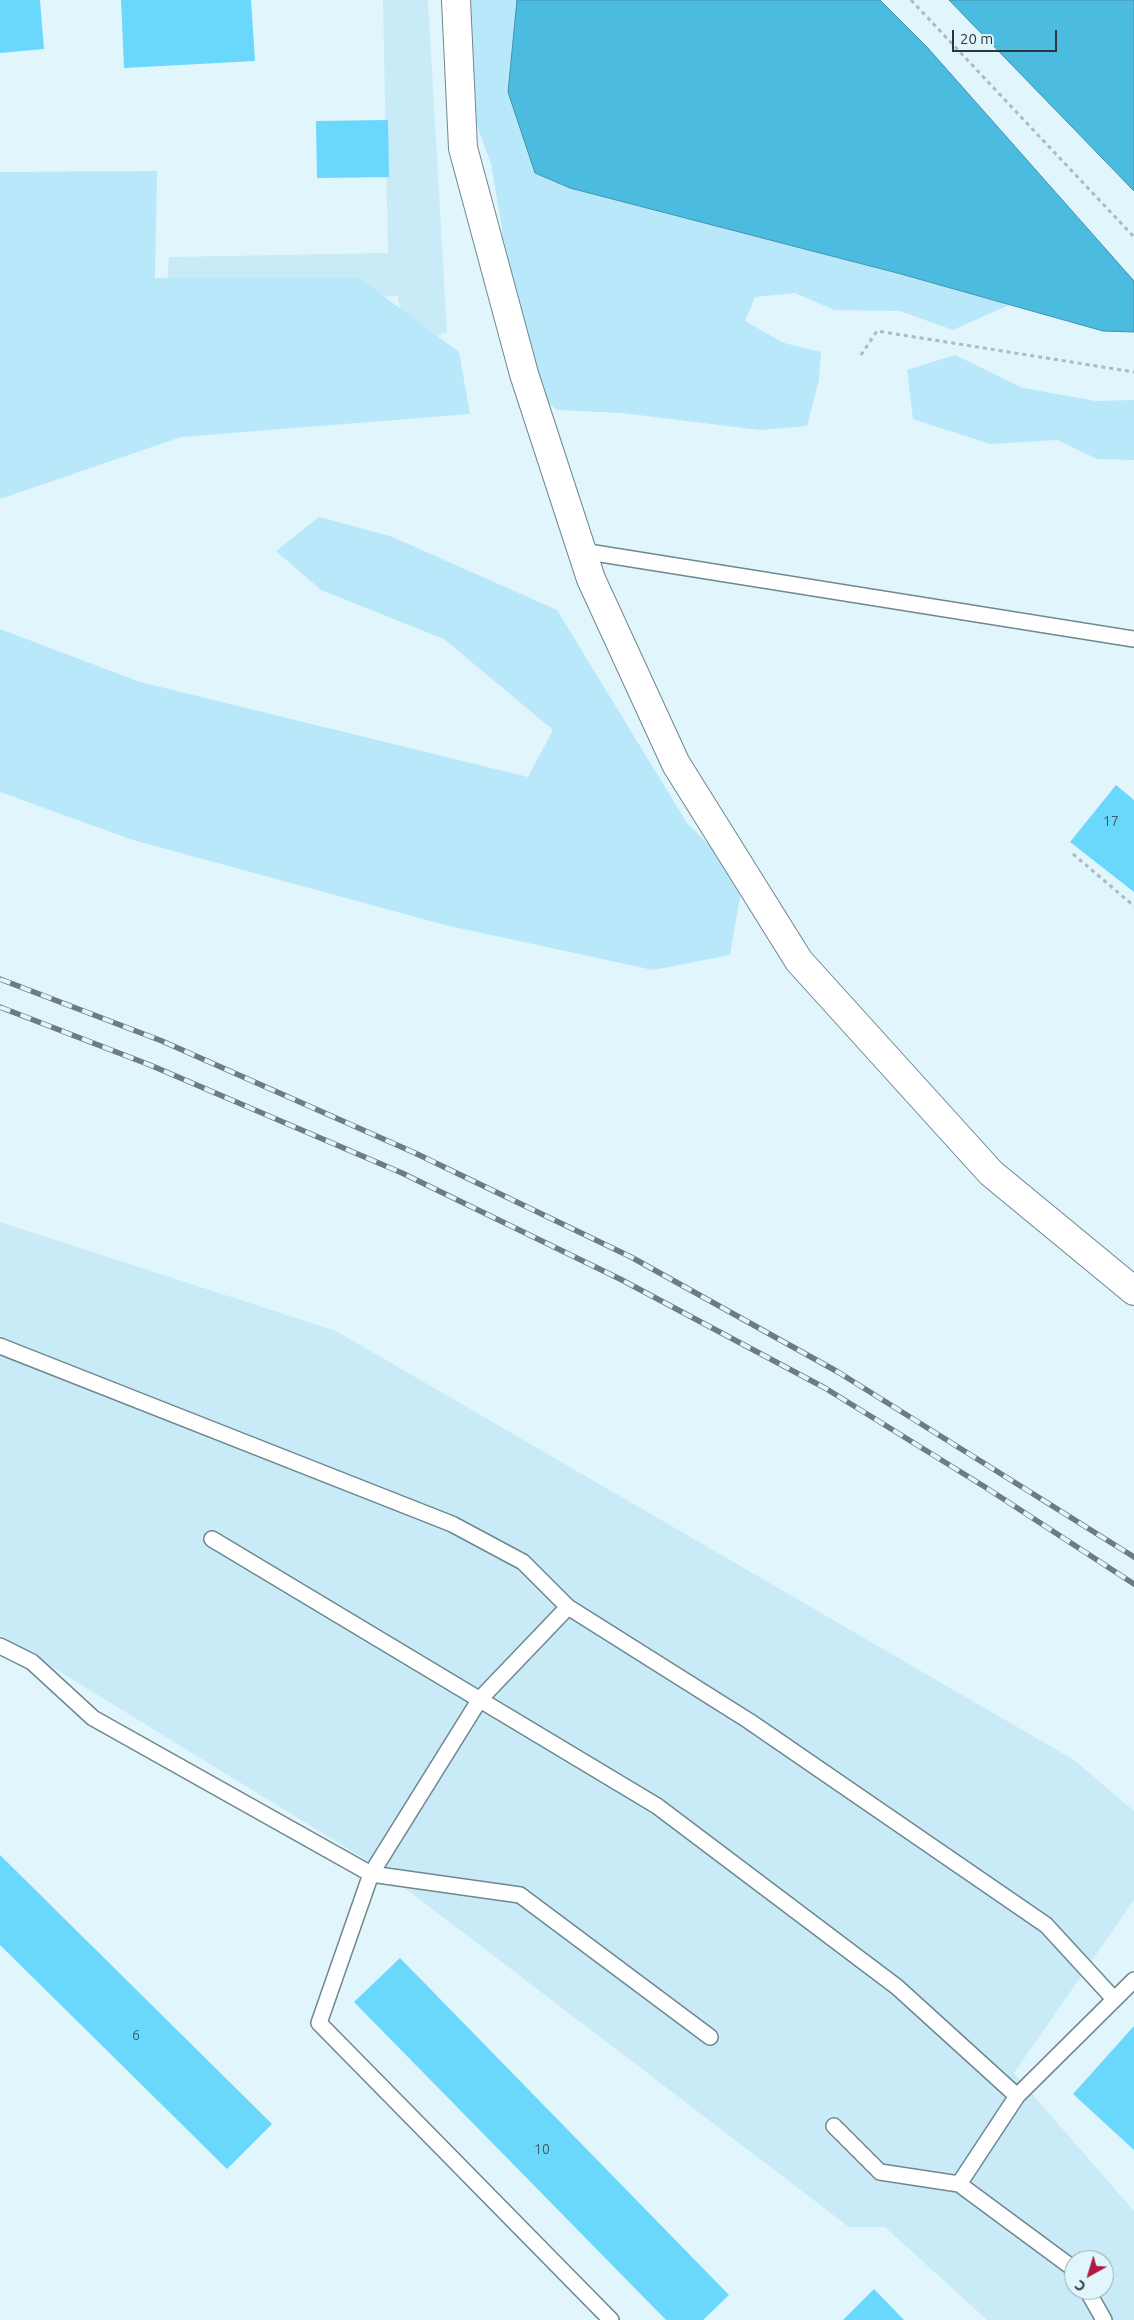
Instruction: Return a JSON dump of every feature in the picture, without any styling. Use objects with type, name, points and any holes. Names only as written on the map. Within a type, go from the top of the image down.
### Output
[{"type":"street","points":[[456,0],[463,148],[524,374],[590,579],[676,764],[799,961],[991,1173],[1134,1291]]},
{"type":"lane","points":[[582,551],[1134,639]]},
{"type":"lane","points":[[0,1346],[452,1524],[523,1562],[568,1607],[748,1721],[1046,1925],[1114,1999]]},
{"type":"lane","points":[[212,1539],[657,1806],[897,1986],[1017,2096]]},
{"type":"lane","points":[[568,1607],[480,1699],[370,1874],[319,2023],[612,2320]]},
{"type":"lane","points":[[0,1646],[32,1662],[93,1718],[370,1874],[520,1895],[710,2036]]},
{"type":"lane","points":[[959,2184],[1017,2096],[1134,1980]]},
{"type":"lane","points":[[834,2126],[880,2172],[959,2184],[1064,2262]]},
{"type":"lane","points":[[1093,2300],[1104,2320]]},
{"type":"path","points":[[911,0],[1134,237]]},
{"type":"path","points":[[861,355],[877,331],[1134,372]]},
{"type":"path","points":[[1073,854],[1134,906]]},
{"type":"shaded area","points":[[383,0],[428,0],[447,333],[405,343],[398,296],[166,302],[169,257],[388,253]]},
{"type":"shaded area","points":[[465,0],[517,0],[508,92],[535,173],[570,188],[742,231],[1009,305],[953,330],[900,311],[834,310],[795,293],[755,297],[745,321],[784,343],[821,352],[819,380],[807,426],[760,430],[622,413],[557,410],[538,395],[504,276],[502,228],[491,164],[471,109]]},
{"type":"shaded area","points":[[157,171],[155,278],[359,278],[459,352],[470,414],[181,437],[0,499],[0,172]]},
{"type":"shaded area","points":[[955,355],[1023,388],[1096,401],[1134,400],[1134,460],[1097,459],[1057,440],[990,444],[913,419],[907,370]]},
{"type":"shaded area","points":[[319,517],[390,536],[557,610],[687,823],[743,879],[730,955],[653,970],[445,925],[133,840],[0,792],[0,629],[140,682],[528,777],[553,730],[444,639],[321,590],[276,551]]},
{"type":"shaded area","points":[[0,1222],[336,1331],[1074,1760],[1134,1811],[1134,1900],[1014,2073],[1134,2211],[1134,2320],[987,2320],[885,2227],[849,2227],[376,1866],[0,1635]]},
{"type":"water","points":[[517,0],[880,0],[927,47],[1134,281],[1134,332],[1103,331],[897,273],[570,188],[535,173],[508,92]]},
{"type":"water","points":[[949,0],[1134,0],[1134,191]]},
{"type":"building","points":[[0,0],[40,0],[44,49],[0,53]]},
{"type":"building","points":[[121,0],[251,0],[255,61],[124,68]]},
{"type":"building","points":[[388,120],[389,177],[317,178],[316,121]]},
{"type":"building","points":[[1116,785],[1134,800],[1134,892],[1070,842]]},
{"type":"building","points":[[0,1855],[272,2124],[227,2169],[0,1945]]},
{"type":"building","points":[[400,1958],[729,2295],[703,2320],[666,2320],[354,2002]]},
{"type":"building","points":[[1134,2026],[1134,2150],[1073,2094]]},
{"type":"building","points":[[874,2289],[904,2320],[843,2320]]},
{"type":"railway","points":[[0,979],[162,1041],[415,1153],[631,1257],[838,1372],[1134,1557]]},
{"type":"railway","points":[[0,1007],[150,1065],[402,1173],[620,1279],[825,1388],[985,1487],[1134,1584]]}]
